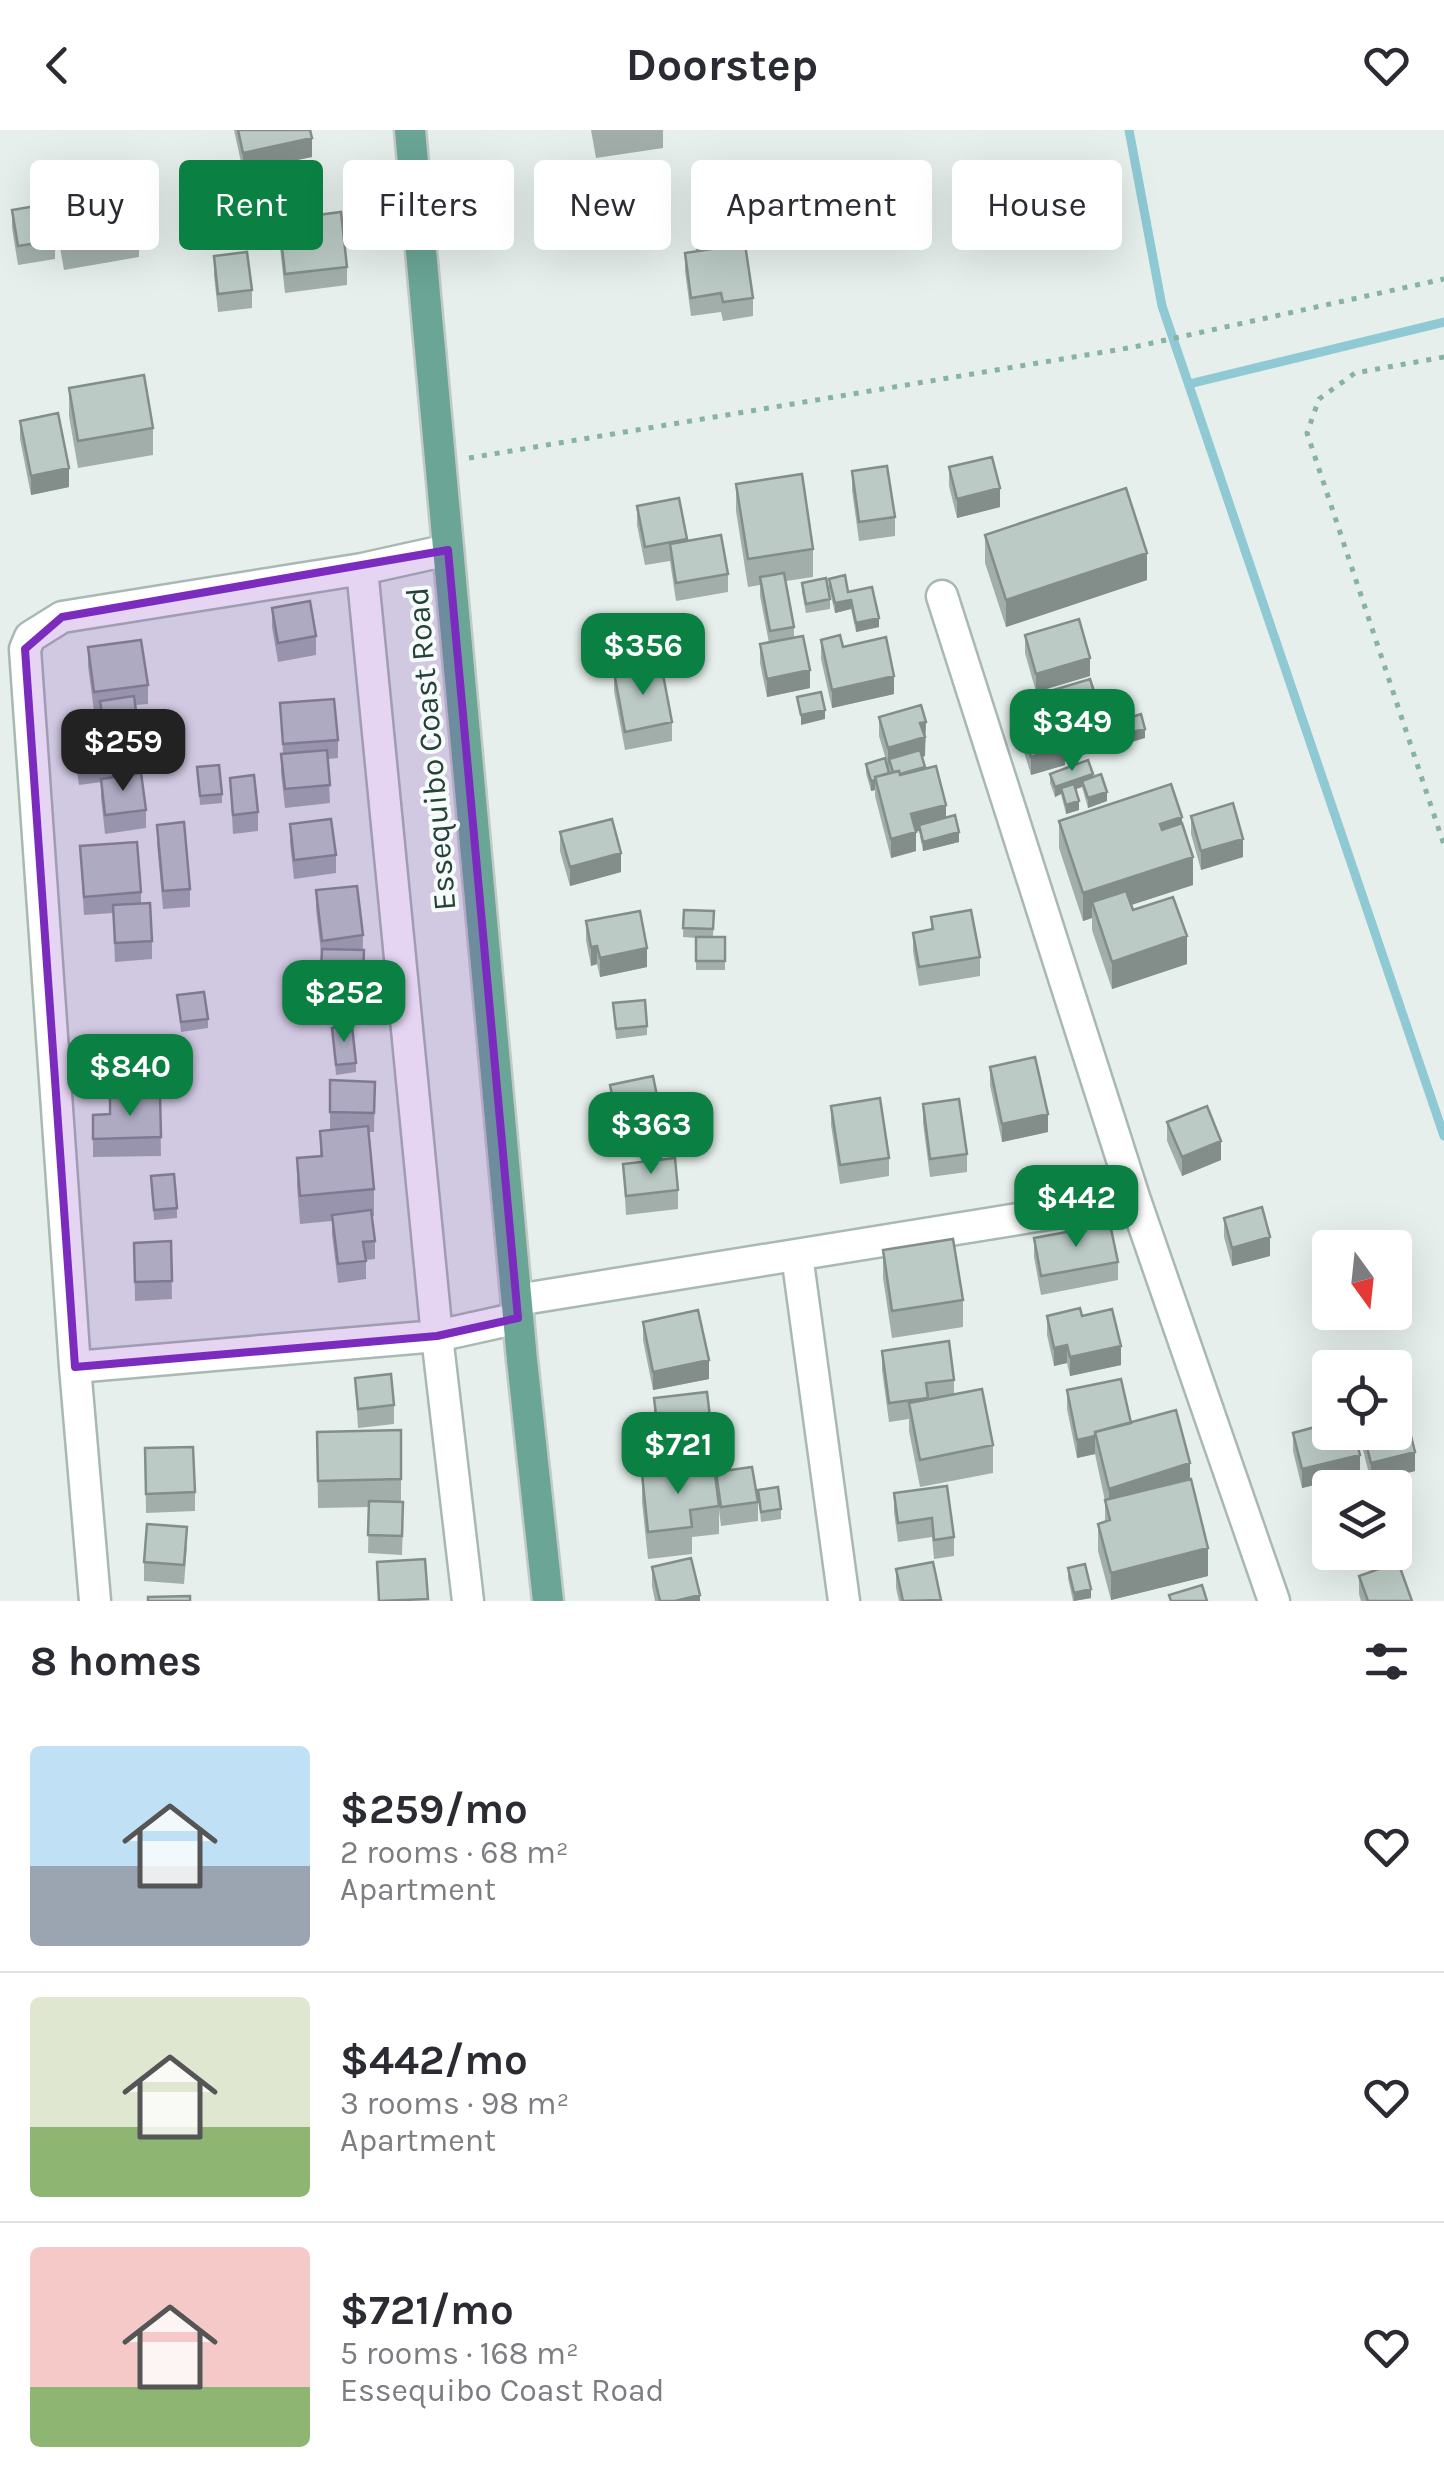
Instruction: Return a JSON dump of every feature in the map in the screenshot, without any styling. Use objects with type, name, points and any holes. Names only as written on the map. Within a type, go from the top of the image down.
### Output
[{"type":"main road","name":"Essequibo Coast Road","points":[[410,130],[517,1309],[548,1601]]},
{"type":"street","points":[[96,1601],[75,1366],[25,649],[30,637],[62,617],[362,569],[448,550]]},
{"type":"street","points":[[362,569],[437,1336],[468,1601]]},
{"type":"street","points":[[942,596],[1135,1200],[1274,1601]]},
{"type":"street","points":[[75,1366],[437,1336],[517,1309],[798,1256],[1135,1200]]},
{"type":"street","points":[[798,1256],[844,1601]]},
{"type":"path","points":[[442,463],[1134,346],[1444,279]]},
{"type":"path","points":[[1444,357],[1354,374],[1319,398],[1307,433],[1444,845]]},
{"type":"highlighted area","points":[[448,550],[518,1318],[437,1336],[75,1367],[25,649],[62,617]]},
{"type":"building","points":[[238,130],[310,130],[312,138],[243,153]]},
{"type":"building","points":[[30,207],[30,244],[18,246],[12,210]]},
{"type":"building","points":[[341,212],[347,267],[285,274],[282,250],[323,250],[323,214]]},
{"type":"building","points":[[746,250],[753,298],[723,302],[721,293],[691,298],[685,253]]},
{"type":"building","points":[[247,252],[252,290],[218,294],[214,256]]},
{"type":"building","points":[[144,375],[153,428],[78,441],[69,388]]},
{"type":"building","points":[[58,413],[69,468],[31,476],[20,421]]},
{"type":"building","points":[[992,457],[1000,488],[957,499],[949,467]]},
{"type":"building","points":[[887,466],[895,517],[859,522],[852,471]]},
{"type":"building","points":[[802,474],[813,549],[748,559],[736,484]]},
{"type":"building","points":[[1126,488],[1147,553],[1006,600],[985,535]]},
{"type":"building","points":[[679,498],[687,539],[645,547],[637,506]]},
{"type":"building","points":[[721,535],[728,574],[676,583],[670,544]]},
{"type":"building","points":[[784,573],[794,627],[770,631],[760,577]]},
{"type":"building","points":[[845,575],[848,592],[872,587],[879,618],[856,623],[851,600],[835,603],[829,579]]},
{"type":"building","points":[[826,578],[830,599],[806,604],[802,583]]},
{"type":"building","points":[[310,601],[316,636],[278,643],[272,608]]},
{"type":"building","points":[[1079,619],[1090,658],[1036,674],[1025,635]]},
{"type":"building","points":[[840,635],[843,647],[886,637],[894,676],[832,690],[821,640]]},
{"type":"building","points":[[803,636],[810,670],[767,679],[760,644]]},
{"type":"building","points":[[141,640],[148,685],[94,692],[88,647]]},
{"type":"building","points":[[661,664],[672,722],[625,732],[614,672]]},
{"type":"building","points":[[1090,679],[1106,729],[1066,742],[1050,691]]},
{"type":"building","points":[[821,692],[825,710],[801,715],[797,697]]},
{"type":"building","points":[[134,696],[142,757],[79,766],[73,724],[103,720],[100,701]]},
{"type":"building","points":[[334,699],[338,740],[283,744],[280,703]]},
{"type":"building","points":[[921,705],[926,722],[920,723],[925,737],[888,748],[879,717]]},
{"type":"building","points":[[1141,714],[1145,729],[1129,733],[1125,719]]},
{"type":"building","points":[[1055,716],[1065,746],[1031,757],[1022,726]]},
{"type":"building","points":[[327,750],[330,785],[285,789],[281,754]]},
{"type":"building","points":[[920,750],[925,767],[900,774],[893,772],[889,759]]},
{"type":"building","points":[[885,758],[889,773],[871,781],[866,764]]},
{"type":"building","points":[[1088,760],[1093,774],[1055,787],[1050,774]]},
{"type":"building","points":[[219,765],[222,794],[200,796],[197,767]]},
{"type":"building","points":[[936,766],[946,805],[911,814],[916,832],[891,839],[875,777]]},
{"type":"building","points":[[141,773],[146,810],[105,815],[101,779]]},
{"type":"building","points":[[1101,774],[1107,792],[1088,798],[1082,781]]},
{"type":"building","points":[[254,775],[258,812],[233,815],[230,778]]},
{"type":"building","points":[[1074,784],[1079,801],[1066,805],[1061,788]]},
{"type":"building","points":[[1171,784],[1182,817],[1160,824],[1162,830],[1182,823],[1193,857],[1083,893],[1059,821]]},
{"type":"building","points":[[1233,803],[1243,839],[1201,851],[1191,816]]},
{"type":"building","points":[[955,815],[959,832],[923,842],[919,825]]},
{"type":"building","points":[[331,819],[336,855],[294,860],[290,824]]},
{"type":"building","points":[[612,819],[621,853],[570,867],[560,832]]},
{"type":"building","points":[[184,822],[190,889],[163,891],[157,825]]},
{"type":"building","points":[[137,842],[141,892],[84,897],[80,846]]},
{"type":"building","points":[[357,886],[363,935],[322,941],[316,890]]},
{"type":"building","points":[[1126,891],[1133,910],[1173,897],[1187,936],[1112,962],[1092,902]]},
{"type":"building","points":[[150,903],[152,941],[115,943],[113,905]]},
{"type":"building","points":[[684,910],[714,911],[713,929],[683,928]]},
{"type":"building","points":[[971,910],[980,957],[919,967],[913,933],[933,929],[931,917]]},
{"type":"building","points":[[640,911],[647,948],[600,958],[597,946],[591,947],[586,921]]},
{"type":"building","points":[[696,937],[725,937],[725,961],[696,961]]},
{"type":"building","points":[[322,949],[364,950],[362,999],[320,998]]},
{"type":"building","points":[[204,992],[208,1019],[181,1022],[177,995]]},
{"type":"building","points":[[645,1000],[647,1026],[616,1029],[613,1003]]},
{"type":"building","points":[[352,1026],[356,1063],[336,1065],[332,1028]]},
{"type":"building","points":[[82,1047],[104,1048],[102,1075],[80,1074]]},
{"type":"building","points":[[1035,1057],[1048,1114],[1002,1124],[990,1067]]},
{"type":"building","points":[[653,1076],[660,1111],[617,1119],[610,1085]]},
{"type":"building","points":[[330,1080],[375,1082],[374,1113],[330,1112]]},
{"type":"building","points":[[160,1096],[161,1137],[93,1139],[93,1115],[110,1114],[110,1097]]},
{"type":"building","points":[[880,1098],[889,1158],[840,1165],[831,1106]]},
{"type":"building","points":[[959,1099],[967,1154],[930,1159],[923,1104]]},
{"type":"building","points":[[1207,1106],[1221,1141],[1182,1157],[1167,1122]]},
{"type":"building","points":[[368,1126],[374,1189],[300,1196],[297,1158],[322,1156],[320,1131]]},
{"type":"building","points":[[675,1158],[678,1190],[626,1196],[623,1164]]},
{"type":"building","points":[[174,1174],[177,1208],[154,1210],[151,1176]]},
{"type":"building","points":[[1262,1207],[1270,1237],[1232,1248],[1224,1218]]},
{"type":"building","points":[[371,1210],[375,1241],[363,1242],[366,1261],[338,1264],[332,1215]]},
{"type":"building","points":[[1110,1224],[1118,1262],[1041,1276],[1034,1238]]},
{"type":"building","points":[[953,1239],[963,1300],[892,1311],[883,1250]]},
{"type":"building","points":[[171,1241],[172,1281],[135,1282],[134,1243]]},
{"type":"building","points":[[1080,1308],[1082,1316],[1112,1309],[1121,1346],[1070,1357],[1067,1345],[1054,1348],[1047,1316]]},
{"type":"building","points":[[698,1310],[709,1360],[653,1372],[643,1322]]},
{"type":"building","points":[[949,1341],[954,1380],[926,1383],[928,1398],[889,1403],[882,1351]]},
{"type":"building","points":[[391,1374],[394,1405],[358,1409],[355,1378]]},
{"type":"building","points":[[1121,1379],[1131,1423],[1077,1440],[1067,1390]]},
{"type":"building","points":[[982,1389],[993,1445],[920,1460],[909,1403]]},
{"type":"building","points":[[707,1392],[712,1433],[659,1440],[654,1398]]},
{"type":"building","points":[[1176,1410],[1190,1463],[1109,1489],[1095,1432]]},
{"type":"building","points":[[1312,1428],[1312,1450],[1359,1450],[1360,1455],[1302,1469],[1293,1433]]},
{"type":"building","points":[[401,1430],[401,1479],[318,1481],[317,1432]]},
{"type":"building","points":[[1412,1440],[1415,1452],[1371,1463],[1368,1450],[1412,1450]]},
{"type":"building","points":[[193,1447],[195,1492],[146,1494],[145,1448]]},
{"type":"building","points":[[714,1466],[719,1506],[690,1510],[692,1527],[648,1532],[642,1474]]},
{"type":"building","points":[[752,1467],[758,1502],[721,1507],[716,1472]]},
{"type":"building","points":[[1191,1479],[1208,1548],[1111,1573],[1098,1524],[1110,1520],[1105,1500]]},
{"type":"building","points":[[947,1486],[954,1537],[934,1540],[932,1518],[898,1523],[894,1493]]},
{"type":"building","points":[[778,1487],[781,1509],[761,1512],[758,1490]]},
{"type":"building","points":[[369,1501],[403,1502],[402,1536],[368,1535]]},
{"type":"building","points":[[147,1524],[187,1527],[184,1565],[144,1562]]},
{"type":"building","points":[[691,1558],[700,1595],[660,1601],[652,1567]]},
{"type":"building","points":[[425,1559],[428,1599],[379,1601],[377,1562]]},
{"type":"building","points":[[933,1562],[941,1600],[903,1601],[896,1569]]},
{"type":"building","points":[[1085,1564],[1091,1589],[1074,1593],[1068,1568]]},
{"type":"building","points":[[1376,1570],[1401,1570],[1412,1601],[1368,1601],[1359,1576]]},
{"type":"building","points":[[1202,1585],[1207,1601],[1171,1601],[1169,1595]]},
{"type":"building","points":[[190,1596],[190,1601],[148,1601],[148,1597]]},
{"type":"waterway","points":[[1129,130],[1162,306],[1444,1136]]},
{"type":"waterway","points":[[1189,384],[1444,322]]}]
